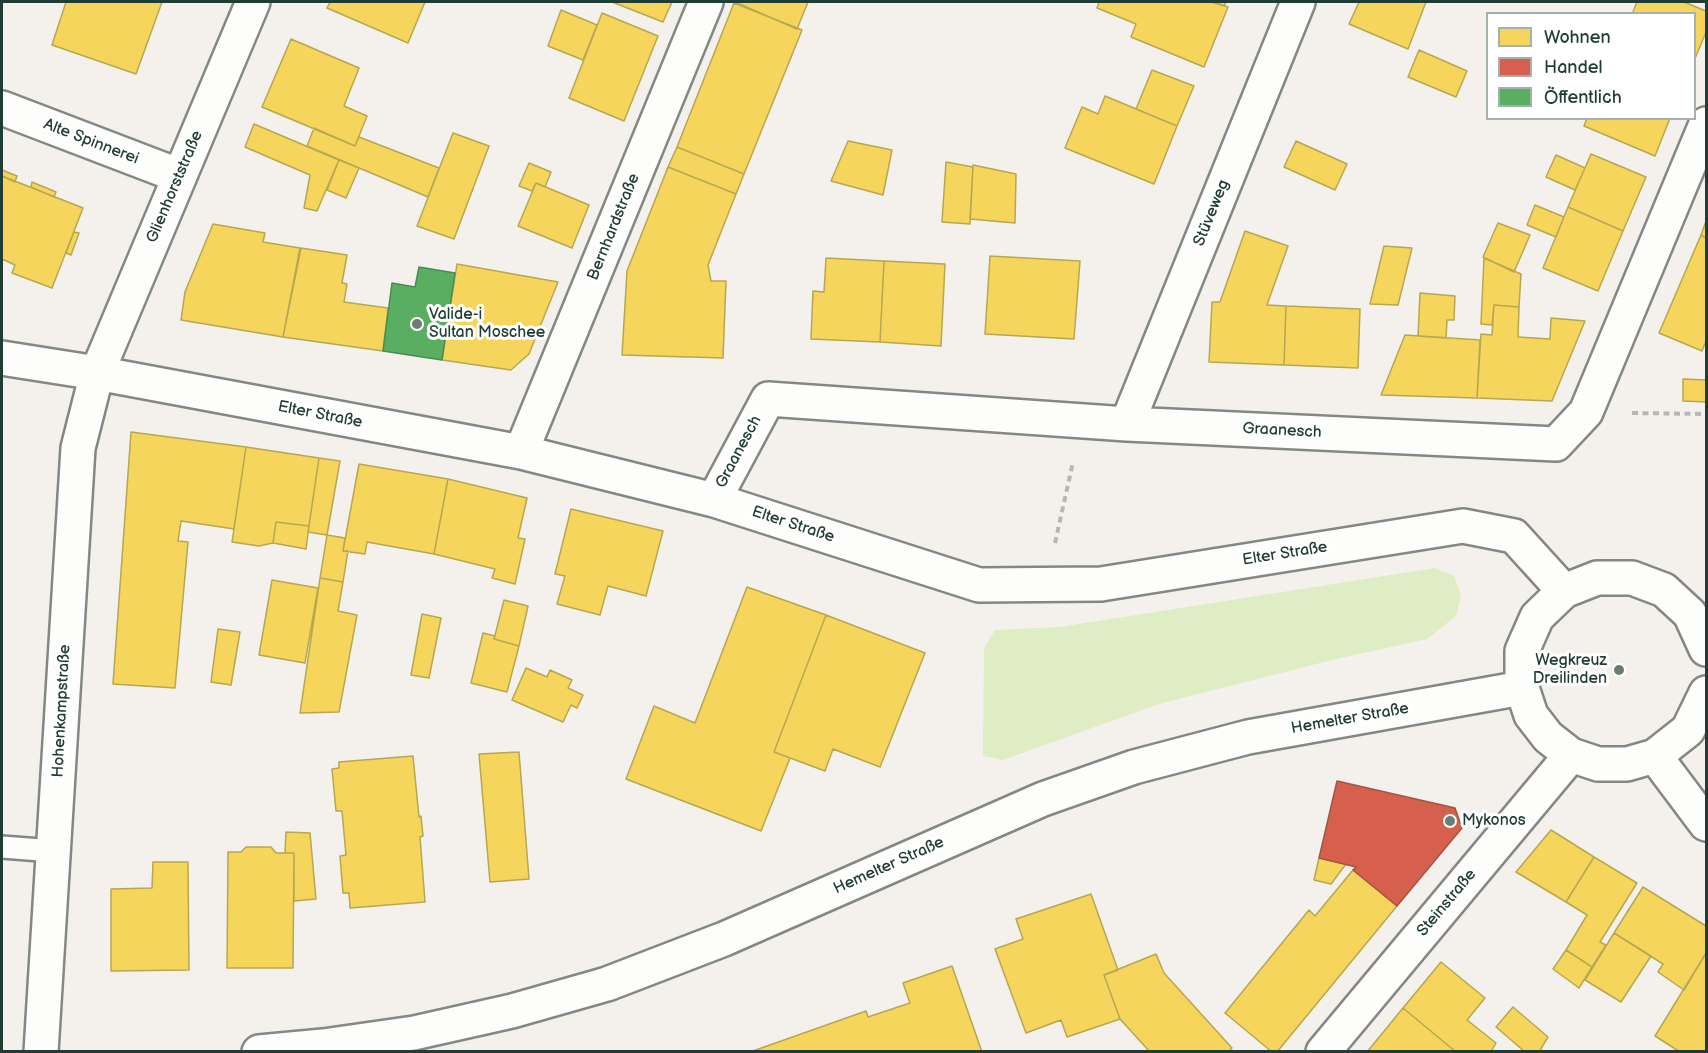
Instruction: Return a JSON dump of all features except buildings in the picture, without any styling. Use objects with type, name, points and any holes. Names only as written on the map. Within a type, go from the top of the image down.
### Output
[{"type":"street","name":"Glienhorststraße","points":[[97,373],[253,2]]},
{"type":"street","name":"Bernhardstraße","points":[[521,452],[706,2]]},
{"type":"street","name":"Stüveweg","points":[[1127,423],[1298,2]]},
{"type":"street","name":"Alte Spinnerei","points":[[2,108],[180,176]]},
{"type":"street","name":"Graanesch","points":[[714,500],[768,399],[1127,423],[1556,444],[1586,412],[1707,124]]},
{"type":"street","name":"Elter Straße","points":[[2,358],[97,373],[521,452],[714,500],[979,585],[1101,584],[1463,526],[1514,536],[1564,591]]},
{"type":"street","name":"Hohenkampstraße","points":[[41,1052],[78,448],[97,373]]},
{"type":"street","points":[[1707,649],[1698,607],[1664,590],[1632,578],[1597,578],[1564,591],[1537,617],[1522,651],[1522,688],[1531,715],[1548,737],[1571,755],[1598,764],[1627,764],[1655,756],[1688,730],[1707,693]]},
{"type":"street","name":"Hemelter Straße","points":[[259,1052],[323,1046],[414,1033],[512,1011],[607,984],[724,939],[1043,799],[1134,767],[1248,737],[1522,688]]},
{"type":"street","name":"Steinstraße","points":[[1323,1052],[1571,755]]},
{"type":"street","points":[[1655,756],[1707,824]]},
{"type":"lane","points":[[2,847],[54,851]]},
{"type":"path","points":[[1586,412],[1707,414]]},
{"type":"path","points":[[1046,584],[1082,420]]},
{"type":"green space","points":[[1435,568],[1454,576],[1461,596],[1456,616],[1427,639],[1332,660],[1159,704],[1003,760],[983,756],[984,648],[995,630],[1060,627]]},
{"type":"place","name":"Valide-i Sultan Moschee","points":[[417,324]]},
{"type":"place","name":"Wegkreuz Dreilinden","points":[[1619,670]]},
{"type":"place","name":"Mykonos","points":[[1450,821]]}]
